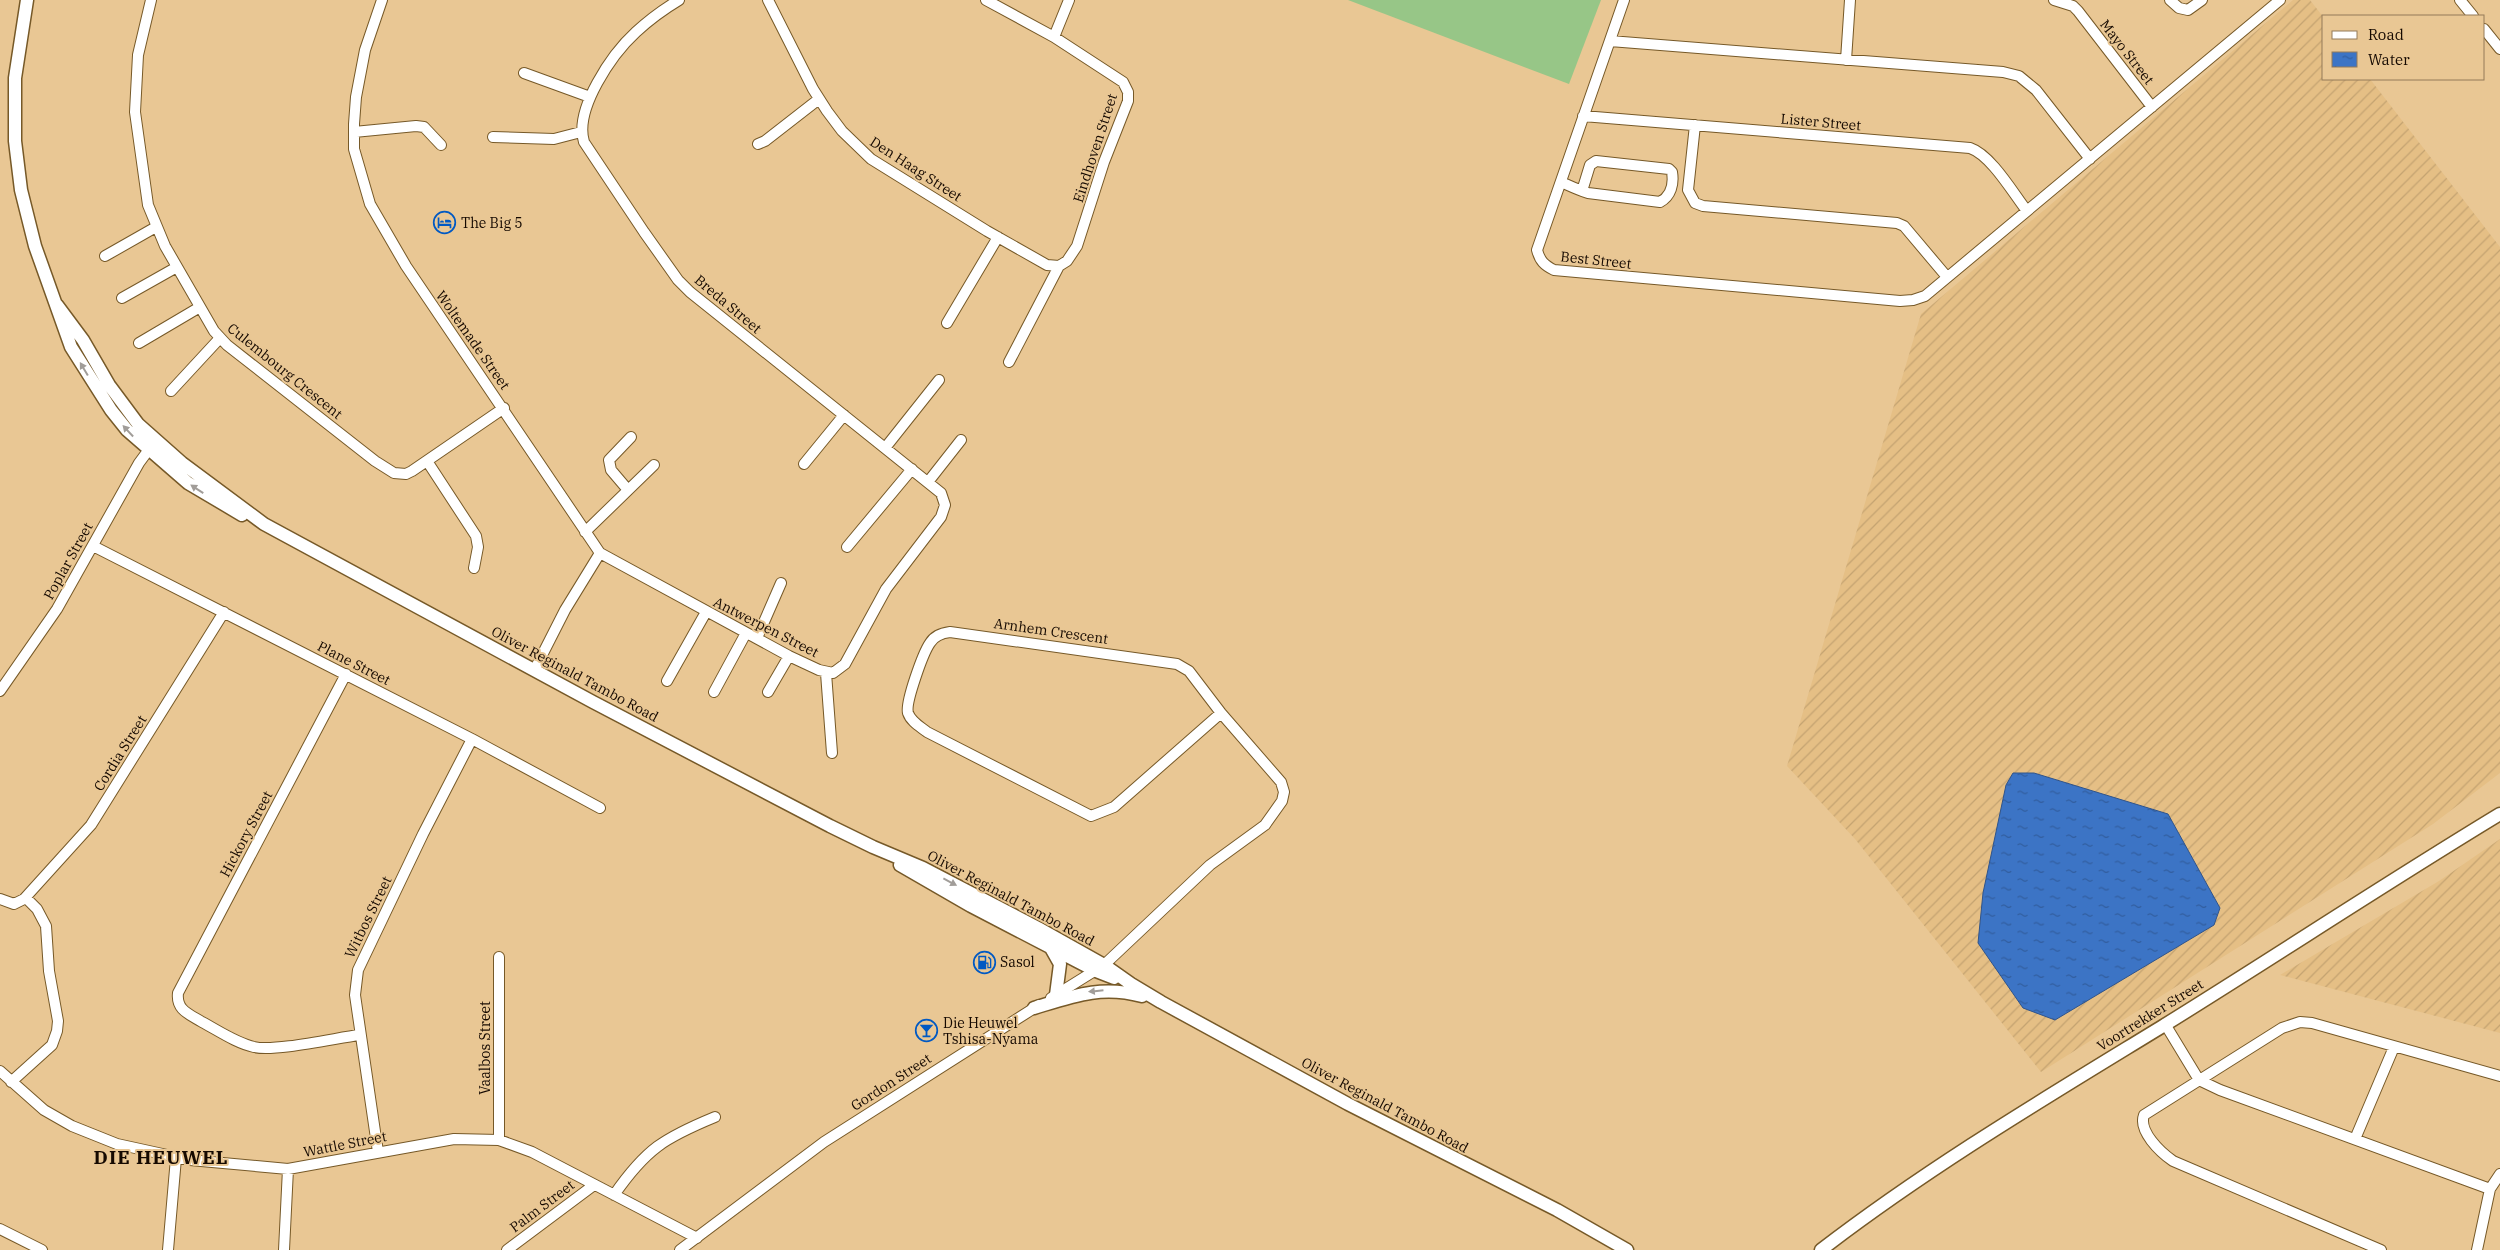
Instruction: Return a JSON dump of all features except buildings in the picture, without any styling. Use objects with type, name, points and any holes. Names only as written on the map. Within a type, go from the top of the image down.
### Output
[{"type":"main road","name":"Oliver Reginald Tambo Road","points":[[27,0],[19,39],[15,78],[15,141],[21,190],[35,246],[57,305],[151,445],[188,482],[221,504],[264,524],[593,702],[874,847],[923,868],[1161,1002],[1348,1104],[1557,1210],[1627,1250]]},
{"type":"main road","name":"Voortrekker Street","points":[[1821,1250],[1856,1224],[2026,1109],[2166,1024],[2396,877],[2500,814]]},
{"type":"main road","name":"Oliver Reginald Tambo Road","points":[[874,847],[918,876],[1051,947],[1100,968]]},
{"type":"main road","points":[[1051,947],[1060,964],[1056,995]]},
{"type":"main road","points":[[1034,1008],[1100,990],[1125,992],[1161,1002]]},
{"type":"street","name":"Culembourg Crescent","points":[[151,0],[138,55],[135,112],[148,205],[156,227],[177,267],[220,338],[238,354],[394,474],[406,474],[504,408]]},
{"type":"street","name":"Woltemade Street","points":[[382,0],[365,50],[356,97],[354,149],[370,204],[406,266],[504,408],[600,553]]},
{"type":"street","points":[[493,137],[554,139],[581,132],[582,120],[590,97],[621,49],[636,32],[679,0]]},
{"type":"street","name":"Den Haag Street","points":[[768,0],[819,99],[842,131],[871,159],[1047,265],[1059,266]]},
{"type":"street","name":"Eindhoven Street","points":[[986,0],[1054,37],[1123,82],[1129,96],[1078,246],[1067,261],[1059,266],[1009,362]]},
{"type":"street","points":[[1054,37],[1069,0]]},
{"type":"street","name":"Best Street","points":[[1624,0],[1538,250],[1540,259],[1545,265],[1554,270],[1900,301],[1913,300],[1925,296],[1947,277]]},
{"type":"street","points":[[1846,60],[1850,0]]},
{"type":"street","name":"Mayo Street","points":[[2054,0],[2073,6],[2078,11],[2152,106]]},
{"type":"street","points":[[2170,0],[2179,8],[2188,10],[2202,0]]},
{"type":"street","points":[[1694,125],[1688,190],[1695,203],[1703,206],[1897,223],[1904,226],[1947,277],[2280,0]]},
{"type":"street","points":[[2460,0],[2472,15]]},
{"type":"street","points":[[2485,30],[2496,37],[2500,49]]},
{"type":"street","points":[[1610,41],[2019,76],[2036,90],[2090,159]]},
{"type":"street","points":[[524,73],[590,97]]},
{"type":"street","points":[[758,144],[766,140],[819,99]]},
{"type":"street","name":"Lister Street","points":[[1584,116],[1970,148],[1976,150],[1988,160],[2027,210]]},
{"type":"street","points":[[354,132],[416,126],[424,127],[441,145]]},
{"type":"street","name":"Breda Street","points":[[581,132],[592,155],[678,280],[690,292],[912,469],[944,497],[943,511],[886,589]]},
{"type":"street","points":[[1561,182],[1582,191],[1660,202],[1667,198],[1670,192],[1672,172],[1669,169],[1596,161],[1590,165],[1582,191]]},
{"type":"street","points":[[105,256],[156,227]]},
{"type":"street","points":[[947,323],[998,237]]},
{"type":"street","points":[[122,298],[177,267]]},
{"type":"street","points":[[138,343],[200,307]]},
{"type":"street","points":[[171,391],[220,338]]},
{"type":"street","points":[[885,448],[939,380]]},
{"type":"street","points":[[804,464],[844,415]]},
{"type":"street","points":[[628,490],[611,470],[609,460],[631,438]]},
{"type":"street","points":[[928,482],[961,440]]},
{"type":"street","name":"Poplar Street","points":[[0,691],[57,609],[151,445]]},
{"type":"street","points":[[427,461],[476,536],[478,547],[474,568]]},
{"type":"street","points":[[585,532],[654,465]]},
{"type":"street","points":[[847,547],[912,469]]},
{"type":"street","name":"Plane Street","points":[[93,546],[472,739],[600,808]]},
{"type":"street","points":[[534,669],[565,610],[600,553]]},
{"type":"street","name":"Antwerpen Street","points":[[600,553],[706,612],[789,656],[826,673],[833,673],[845,664],[886,589]]},
{"type":"street","points":[[757,638],[781,582]]},
{"type":"street","name":"Cordia Street","points":[[26,898],[91,825],[224,612]]},
{"type":"street","points":[[667,681],[706,612]]},
{"type":"street","name":"Arnhem Crescent","points":[[1221,714],[1114,807],[1098,815],[1084,814],[928,732],[913,720],[908,713],[911,694],[930,643],[942,634],[950,632],[1177,664],[1189,671],[1221,714],[1281,782],[1284,792]]},
{"type":"street","points":[[714,692],[746,633]]},
{"type":"street","points":[[768,692],[789,656]]},
{"type":"street","points":[[826,673],[832,753]]},
{"type":"street","name":"Hickory Street","points":[[346,674],[178,993],[178,1000],[180,1008],[245,1045],[256,1048],[272,1048],[360,1035]]},
{"type":"street","name":"Witbos Street","points":[[378,1152],[355,995],[358,970],[423,834],[472,739]]},
{"type":"street","name":"Gordon Street","points":[[680,1250],[824,1142],[1100,968],[1210,865],[1265,825],[1282,801],[1284,792]]},
{"type":"street","points":[[0,899],[14,904],[26,898],[38,909],[46,926],[49,971],[58,1021],[52,1045],[11,1082]]},
{"type":"street","name":"Vaalbos Street","points":[[499,1140],[500,957]]},
{"type":"street","points":[[2381,1250],[2173,1161],[2163,1154],[2144,1127],[2142,1120],[2144,1114],[2282,1028],[2300,1022],[2312,1023],[2500,1076]]},
{"type":"street","points":[[2166,1024],[2200,1080],[2220,1090],[2490,1189]]},
{"type":"street","points":[[2355,1139],[2394,1047]]},
{"type":"street","name":"Wattle Street","points":[[0,1071],[44,1110],[72,1126],[118,1144],[176,1158],[288,1169],[454,1139],[499,1140],[532,1152],[697,1238]]},
{"type":"street","points":[[614,1195],[633,1167],[647,1153],[677,1132],[715,1117]]},
{"type":"street","points":[[168,1250],[176,1158]]},
{"type":"street","points":[[284,1250],[288,1169]]},
{"type":"street","points":[[2477,1250],[2490,1189],[2500,1174]]},
{"type":"street","name":"Palm Street","points":[[507,1250],[594,1184]]},
{"type":"street","points":[[0,1229],[42,1250]]},
{"type":"shaded area","points":[[2293,0],[2310,0],[2322,15],[2322,80],[2371,80],[2500,247],[2500,773],[2433,824],[2041,1072],[1855,839],[1787,766],[1921,314]]},
{"type":"shaded area","points":[[2500,839],[2500,1033],[2280,975],[2439,881]]},
{"type":"green space","points":[[1348,0],[1601,0],[1569,84]]},
{"type":"water","points":[[2013,773],[2034,773],[2168,814],[2220,908],[2214,925],[2055,1020],[2023,1008],[1978,943],[1983,893],[2006,785]]},
{"type":"place","name":"The Big 5","points":[[445,223]]},
{"type":"place","name":"Sasol","points":[[984,962]]},
{"type":"place","name":"Die Heuwel Tshisa-Nyama","points":[[927,1031]]},
{"type":"district","name":"DIE HEUWEL","points":[[161,1157]]}]
